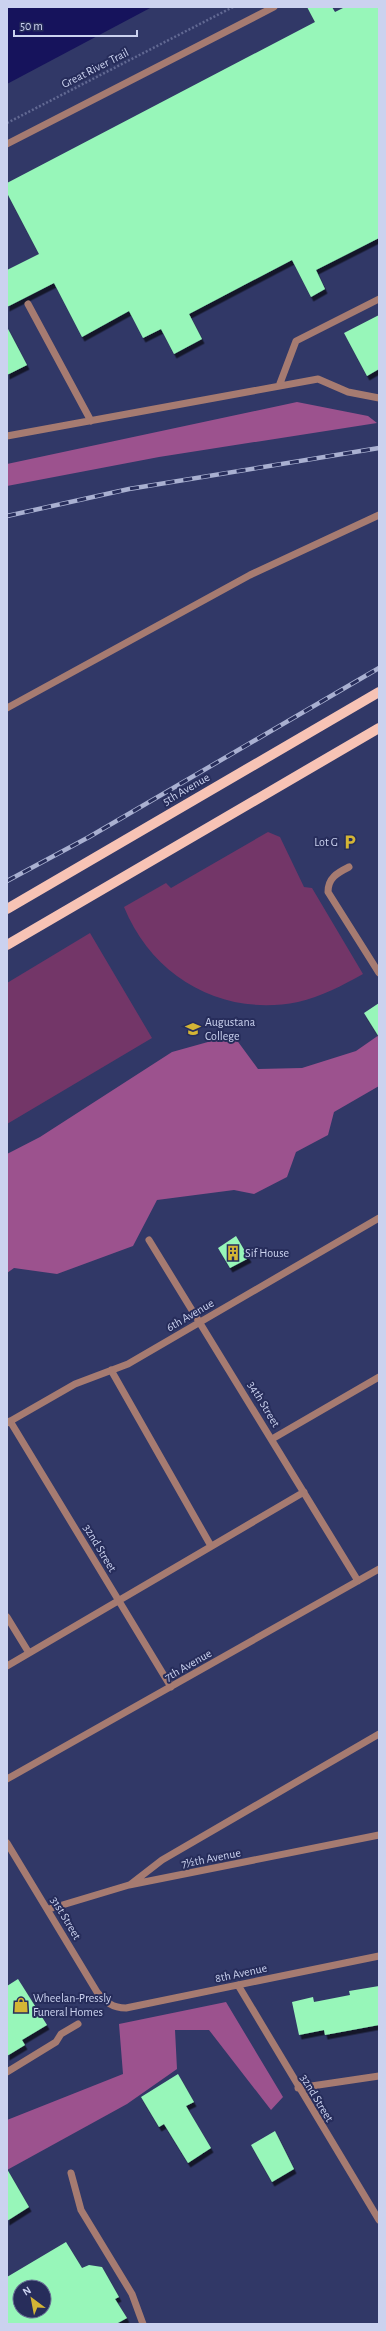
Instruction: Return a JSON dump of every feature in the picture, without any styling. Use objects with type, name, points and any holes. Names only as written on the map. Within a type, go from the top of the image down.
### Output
[{"type":"main road","name":"5th Avenue","points":[[7,909],[379,692]]},
{"type":"main road","points":[[7,945],[379,728]]},
{"type":"street","points":[[7,144],[274,7]]},
{"type":"street","points":[[279,386],[296,341],[379,299]]},
{"type":"street","points":[[28,304],[90,421]]},
{"type":"street","points":[[7,436],[318,378],[348,392],[379,398]]},
{"type":"street","points":[[7,708],[250,575],[379,516]]},
{"type":"street","points":[[349,867],[332,877],[328,884],[328,892],[379,972]]},
{"type":"street","name":"6th Avenue","points":[[8,1422],[75,1384],[128,1364],[379,1218]]},
{"type":"street","name":"34th Street","points":[[149,1240],[201,1322],[358,1581]]},
{"type":"street","points":[[111,1370],[211,1546]]},
{"type":"street","points":[[272,1439],[379,1378]]},
{"type":"street","name":"32nd Street","points":[[8,1422],[170,1687]]},
{"type":"street","points":[[7,1666],[304,1492]]},
{"type":"street","name":"7th Avenue","points":[[7,1779],[379,1569]]},
{"type":"street","points":[[7,1617],[29,1653]]},
{"type":"street","points":[[129,1886],[162,1860],[379,1734]]},
{"type":"street","name":"7½th Avenue","points":[[49,1909],[129,1886],[379,1835]]},
{"type":"street","name":"31st Street","points":[[7,1843],[49,1909],[97,1992],[108,2003]]},
{"type":"street","name":"8th Avenue","points":[[108,2003],[117,2008],[126,2008],[379,1956]]},
{"type":"street","name":"32nd Street","points":[[238,1985],[298,2088],[379,2220]]},
{"type":"street","points":[[7,2072],[56,2042],[61,2034],[78,2024]]},
{"type":"street","points":[[298,2088],[379,2076]]},
{"type":"street","points":[[71,2173],[81,2210],[132,2294],[143,2324]]},
{"type":"path","name":"Great River Trail","points":[[7,123],[233,7]]},
{"type":"shaded area","points":[[7,7],[152,7],[7,84]]},
{"type":"shaded area","points":[[297,402],[368,416],[377,423],[159,457],[7,486],[7,464]]},
{"type":"shaded area","points":[[268,832],[280,837],[304,887],[312,888],[363,974],[323,994],[307,1000],[270,1005],[243,1003],[218,997],[194,987],[172,972],[153,954],[137,932],[124,907],[166,883],[171,888]]},
{"type":"shaded area","points":[[90,933],[152,1038],[7,1124],[7,983]]},
{"type":"shaded area","points":[[233,1035],[258,1069],[302,1068],[356,1051],[379,1035],[379,1086],[334,1112],[328,1135],[296,1152],[287,1177],[254,1194],[234,1190],[157,1200],[133,1246],[57,1274],[14,1268],[7,1273],[7,1154],[40,1137],[172,1052]]},
{"type":"shaded area","points":[[226,2002],[283,2097],[271,2110],[209,2030],[175,2030],[177,2069],[127,2104],[7,2170],[7,2120],[123,2074],[119,2024]]},
{"type":"building","points":[[307,7],[332,7],[335,12],[345,7],[379,7],[379,238],[316,270],[325,289],[311,297],[292,260],[189,314],[202,339],[174,354],[161,329],[143,338],[129,311],[82,337],[54,283],[7,307],[7,270],[39,254],[7,193],[7,183],[315,22]]},
{"type":"building","points":[[379,315],[379,369],[367,376],[344,333]]},
{"type":"building","points":[[7,327],[27,365],[7,375]]},
{"type":"building","points":[[379,1003],[379,1037],[364,1013]]},
{"type":"building","name":"Sif House","points":[[236,1236],[249,1258],[230,1268],[218,1248]]},
{"type":"building","name":"Wheelan-Pressly Funeral Homes","points":[[18,1979],[47,2025],[22,2040],[25,2045],[7,2056],[7,1986]]},
{"type":"building","points":[[379,1986],[379,2025],[325,2035],[324,2030],[299,2035],[292,2002],[313,1997],[314,2002],[350,1995],[349,1991]]},
{"type":"building","points":[[178,2074],[194,2102],[186,2106],[211,2148],[188,2163],[164,2124],[159,2127],[141,2097]]},
{"type":"building","points":[[275,2131],[294,2169],[272,2182],[251,2145]]},
{"type":"building","points":[[7,2169],[29,2207],[7,2221]]},
{"type":"building","points":[[66,2242],[82,2268],[89,2265],[102,2267],[119,2297],[115,2299],[127,2318],[116,2324],[7,2324],[7,2277]]},
{"type":"railway","points":[[7,516],[129,489],[379,448]]},
{"type":"railway","points":[[7,881],[89,837],[379,668]]},
{"type":"place","name":"Lot G","points":[[350,842]]},
{"type":"place","name":"Augustana College","points":[[193,1029]]},
{"type":"place","name":"Sif House","points":[[233,1253]]},
{"type":"place","name":"Wheelan-Pressly Funeral Homes","points":[[21,2005]]}]
